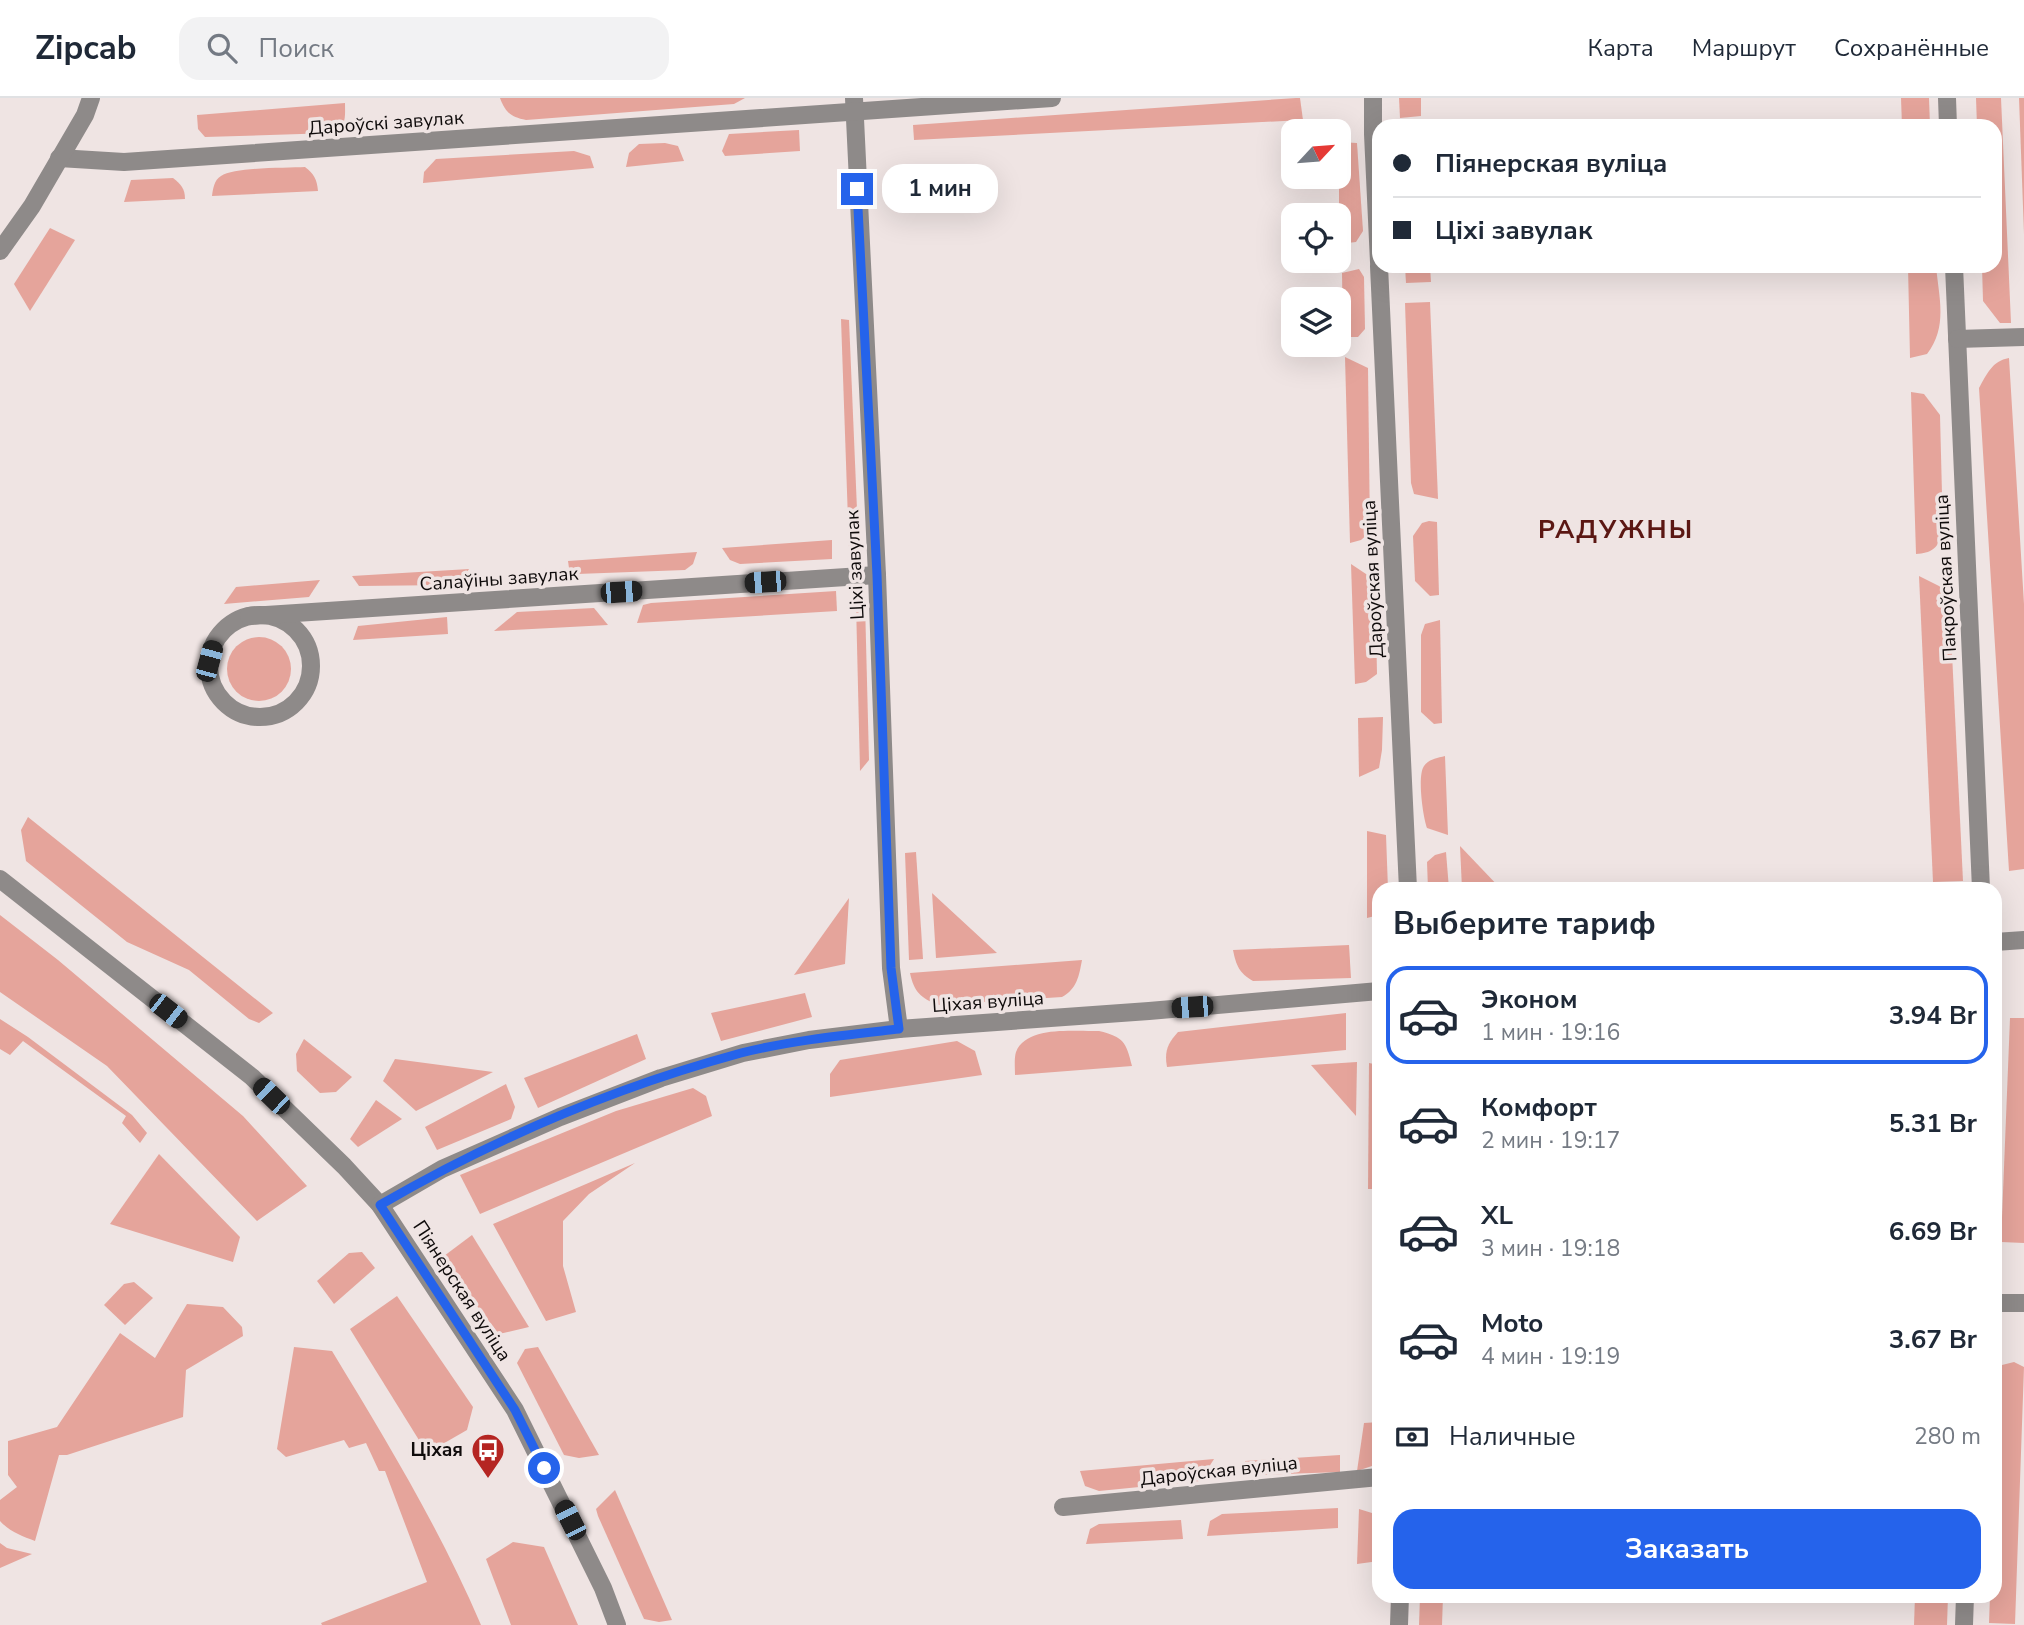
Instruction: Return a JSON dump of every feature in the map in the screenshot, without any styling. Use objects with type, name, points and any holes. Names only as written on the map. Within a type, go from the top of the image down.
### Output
[{"type":"street","points":[[0,251],[32,206],[85,115],[91,98]]},
{"type":"street","name":"Дароўскі завулак","points":[[59,158],[124,162],[854,105],[1052,98]]},
{"type":"street","name":"Дароўская вуліца","points":[[1373,98],[1373,119]]},
{"type":"street","points":[[1947,98],[1948,119]]},
{"type":"street","name":"Ціхі завулак","points":[[854,105],[877,575],[891,968],[899,1029]]},
{"type":"street","name":"Дароўская вуліца","points":[[1379,273],[1408,882]]},
{"type":"street","name":"Пакроўская вуліца","points":[[1954,273],[1981,882]]},
{"type":"street","points":[[1957,340],[2024,337]]},
{"type":"street","name":"Салаўіны завулак","points":[[249,616],[267,615],[284,621],[298,632],[307,647],[311,664],[309,682],[301,698],[288,709],[271,716],[255,718],[226,705],[216,692],[210,677],[209,661],[222,632],[234,622],[249,616],[877,575]]},
{"type":"street","name":"Піянерская вуліца","points":[[0,878],[251,1077],[344,1166],[380,1205],[515,1410],[603,1588],[617,1625]]},
{"type":"street","points":[[2002,942],[2024,940]]},
{"type":"street","name":"Ціхая вуліца","points":[[380,1205],[442,1169],[560,1117],[661,1078],[743,1053],[809,1040],[899,1029],[1372,992]]},
{"type":"street","points":[[2002,1303],[2024,1303]]},
{"type":"street","name":"Дароўская вуліца","points":[[1063,1507],[1372,1478]]},
{"type":"street","points":[[1399,1625],[1400,1603]]},
{"type":"street","points":[[1964,1625],[1965,1603]]},
{"type":"shaded area","points":[[500,98],[745,98],[734,104],[526,120],[509,113]]},
{"type":"shaded area","points":[[1300,98],[1303,119],[914,140],[913,125]]},
{"type":"shaded area","points":[[1399,98],[1421,98],[1421,116],[1400,118]]},
{"type":"shaded area","points":[[1901,98],[1929,98],[1930,119],[1902,119]]},
{"type":"shaded area","points":[[1976,98],[2001,98],[2002,119],[1977,119]]},
{"type":"shaded area","points":[[2019,98],[2024,98],[2024,234]]},
{"type":"shaded area","points":[[345,103],[343,125],[332,133],[205,137],[198,129],[197,115]]},
{"type":"shaded area","points":[[2002,120],[2011,323],[2000,323],[1983,301],[1982,273],[2002,273]]},
{"type":"shaded area","points":[[799,130],[800,151],[725,156],[722,151],[729,134]]},
{"type":"shaded area","points":[[665,143],[678,146],[684,161],[626,167],[629,153],[639,144]]},
{"type":"shaded area","points":[[1351,143],[1357,143],[1363,231],[1356,242],[1351,243],[1351,203],[1339,203],[1339,189],[1351,189]]},
{"type":"shaded area","points":[[574,151],[590,156],[594,168],[423,183],[424,172],[436,159]]},
{"type":"shaded area","points":[[305,167],[314,177],[318,191],[212,196],[217,180],[228,173],[248,169]]},
{"type":"shaded area","points":[[173,178],[182,187],[185,199],[124,202],[131,180]]},
{"type":"shaded area","points":[[50,228],[75,240],[30,311],[14,284]]},
{"type":"shaded area","points":[[1359,269],[1364,277],[1365,329],[1358,337],[1351,337],[1351,287],[1342,287],[1342,273]]},
{"type":"shaded area","points":[[1405,273],[1430,273],[1431,282],[1406,283]]},
{"type":"shaded area","points":[[1908,273],[1937,273],[1940,301],[1938,333],[1927,354],[1910,358]]},
{"type":"shaded area","points":[[1430,302],[1438,499],[1414,494],[1411,483],[1405,303]]},
{"type":"shaded area","points":[[841,319],[849,320],[858,533],[849,549]]},
{"type":"shaded area","points":[[1345,357],[1368,368],[1370,532],[1361,540],[1350,543]]},
{"type":"shaded area","points":[[2009,358],[2024,604],[2024,869],[2009,871],[1979,388],[1994,365]]},
{"type":"shaded area","points":[[1911,392],[1924,394],[1940,415],[1943,534],[1933,549],[1916,554]]},
{"type":"shaded area","points":[[1437,522],[1439,595],[1430,596],[1415,581],[1413,536],[1422,523]]},
{"type":"shaded area","points":[[832,540],[832,559],[740,564],[730,560],[722,548]]},
{"type":"shaded area","points":[[697,552],[693,564],[685,570],[577,574],[569,568],[568,561]]},
{"type":"shaded area","points":[[1351,564],[1375,580],[1377,674],[1366,682],[1355,684]]},
{"type":"shaded area","points":[[469,569],[464,577],[451,585],[359,586],[352,576]]},
{"type":"shaded area","points":[[1919,576],[1949,591],[1963,881],[1933,882]]},
{"type":"shaded area","points":[[320,580],[309,597],[224,604],[236,587]]},
{"type":"shaded area","points":[[836,591],[837,611],[637,623],[643,605],[651,603]]},
{"type":"shaded area","points":[[856,603],[865,603],[869,760],[860,771]]},
{"type":"shaded area","points":[[594,608],[608,625],[494,631],[517,612]]},
{"type":"shaded area","points":[[447,617],[448,634],[353,640],[358,626]]},
{"type":"shaded area","points":[[1440,620],[1442,723],[1434,724],[1421,712],[1421,635],[1425,624]]},
{"type":"shaded area","points":[[259,637],[277,643],[285,651],[291,669],[285,687],[277,695],[259,701],[241,695],[233,687],[227,669],[233,651],[241,643]]},
{"type":"shaded area","points":[[1383,717],[1379,768],[1359,777],[1358,718]]},
{"type":"shaded area","points":[[1445,756],[1448,835],[1427,828],[1421,787],[1424,766],[1431,760]]},
{"type":"shaded area","points":[[28,817],[273,1013],[259,1023],[249,1019],[189,970],[127,942],[26,861],[21,830]]},
{"type":"shaded area","points":[[1367,831],[1386,835],[1388,882],[1372,882],[1372,917],[1367,918]]},
{"type":"shaded area","points":[[1460,846],[1494,882],[1462,882]]},
{"type":"shaded area","points":[[916,852],[923,959],[909,960],[905,853]]},
{"type":"shaded area","points":[[1446,852],[1448,882],[1428,882],[1427,862],[1435,855]]},
{"type":"shaded area","points":[[932,893],[997,953],[936,958]]},
{"type":"shaded area","points":[[849,898],[845,964],[794,975]]},
{"type":"shaded area","points":[[0,915],[58,960],[243,1116],[307,1186],[257,1221],[107,1066],[0,992]]},
{"type":"shaded area","points":[[1349,945],[1351,978],[1253,981],[1239,968],[1233,950]]},
{"type":"shaded area","points":[[1082,960],[1074,986],[1062,997],[938,1005],[919,994],[910,973]]},
{"type":"shaded area","points":[[805,993],[812,1017],[721,1041],[711,1013]]},
{"type":"shaded area","points":[[1346,1013],[1346,1050],[1167,1067],[1168,1048],[1178,1032]]},
{"type":"shaded area","points":[[2010,1018],[2024,1018],[2024,1243],[2002,1242]]},
{"type":"shaded area","points":[[0,1019],[132,1115],[147,1133],[140,1143],[122,1123],[126,1116],[23,1041],[10,1055],[0,1049]]},
{"type":"shaded area","points":[[1099,1031],[1123,1042],[1132,1066],[1015,1075],[1016,1052],[1030,1037],[1053,1032]]},
{"type":"shaded area","points":[[637,1034],[646,1059],[538,1108],[524,1078]]},
{"type":"shaded area","points":[[304,1039],[352,1077],[336,1092],[320,1093],[297,1071],[296,1054]]},
{"type":"shaded area","points":[[957,1041],[975,1051],[982,1075],[830,1097],[830,1074],[840,1060]]},
{"type":"shaded area","points":[[395,1059],[493,1072],[416,1111],[383,1081]]},
{"type":"shaded area","points":[[1357,1062],[1356,1116],[1311,1065]]},
{"type":"shaded area","points":[[1369,1063],[1372,1064],[1372,1189],[1368,1189]]},
{"type":"shaded area","points":[[506,1084],[515,1107],[511,1119],[437,1150],[425,1127]]},
{"type":"shaded area","points":[[693,1088],[706,1096],[712,1116],[480,1214],[460,1175],[616,1111]]},
{"type":"shaded area","points":[[376,1100],[402,1119],[358,1147],[350,1139]]},
{"type":"shaded area","points":[[159,1154],[240,1237],[233,1262],[110,1224]]},
{"type":"shaded area","points":[[635,1163],[589,1194],[563,1221],[563,1266],[576,1312],[546,1321],[493,1224]]},
{"type":"shaded area","points":[[472,1235],[529,1327],[499,1334],[440,1259]]},
{"type":"shaded area","points":[[362,1252],[375,1268],[334,1304],[317,1281],[349,1253]]},
{"type":"shaded area","points":[[134,1282],[153,1298],[125,1325],[104,1305],[124,1284]]},
{"type":"shaded area","points":[[397,1296],[473,1407],[467,1430],[427,1453],[350,1329]]},
{"type":"shaded area","points":[[187,1304],[223,1307],[242,1327],[243,1336],[186,1370],[183,1417],[67,1455],[59,1455],[35,1541],[4,1525],[0,1521],[0,1500],[17,1487],[8,1475],[8,1441],[57,1427],[120,1333],[155,1358]]},
{"type":"shaded area","points":[[294,1347],[332,1351],[430,1520],[481,1625],[322,1625],[321,1623],[427,1582],[385,1471],[379,1471],[366,1443],[349,1448],[344,1440],[286,1457],[277,1449]]},
{"type":"shaded area","points":[[538,1347],[599,1455],[579,1458],[564,1455],[517,1363],[525,1349]]},
{"type":"shaded area","points":[[2014,1362],[2024,1367],[2015,1624],[1989,1623],[1990,1603],[2002,1603],[2002,1365]]},
{"type":"shaded area","points":[[1372,1422],[1372,1466],[1357,1471],[1364,1423]]},
{"type":"shaded area","points":[[1340,1455],[1340,1472],[1257,1475],[1246,1468],[1245,1461]]},
{"type":"shaded area","points":[[1214,1459],[1200,1481],[1099,1491],[1085,1486],[1080,1471]]},
{"type":"shaded area","points":[[615,1490],[672,1620],[659,1622],[644,1619],[598,1516],[596,1509]]},
{"type":"shaded area","points":[[1338,1508],[1338,1528],[1207,1536],[1210,1521],[1222,1514]]},
{"type":"shaded area","points":[[1359,1509],[1372,1513],[1372,1562],[1357,1564]]},
{"type":"shaded area","points":[[1181,1520],[1183,1539],[1086,1544],[1090,1529],[1099,1524]]},
{"type":"shaded area","points":[[513,1542],[544,1547],[578,1625],[511,1625],[486,1559]]},
{"type":"shaded area","points":[[0,1543],[7,1548],[32,1554],[0,1568]]},
{"type":"shaded area","points":[[1420,1603],[1443,1603],[1442,1625],[1419,1625]]},
{"type":"shaded area","points":[[1915,1603],[1948,1603],[1947,1625],[1914,1625]]},
{"type":"place","name":"Ціхая","points":[[488,1480]]},
{"type":"district","name":"РАДУЖНЫ","points":[[1616,529]]},
{"type":"route","points":[[544,1468],[515,1410],[380,1205],[442,1169],[560,1117],[661,1078],[743,1053],[809,1040],[899,1029],[891,968],[877,575],[857,189]]}]
